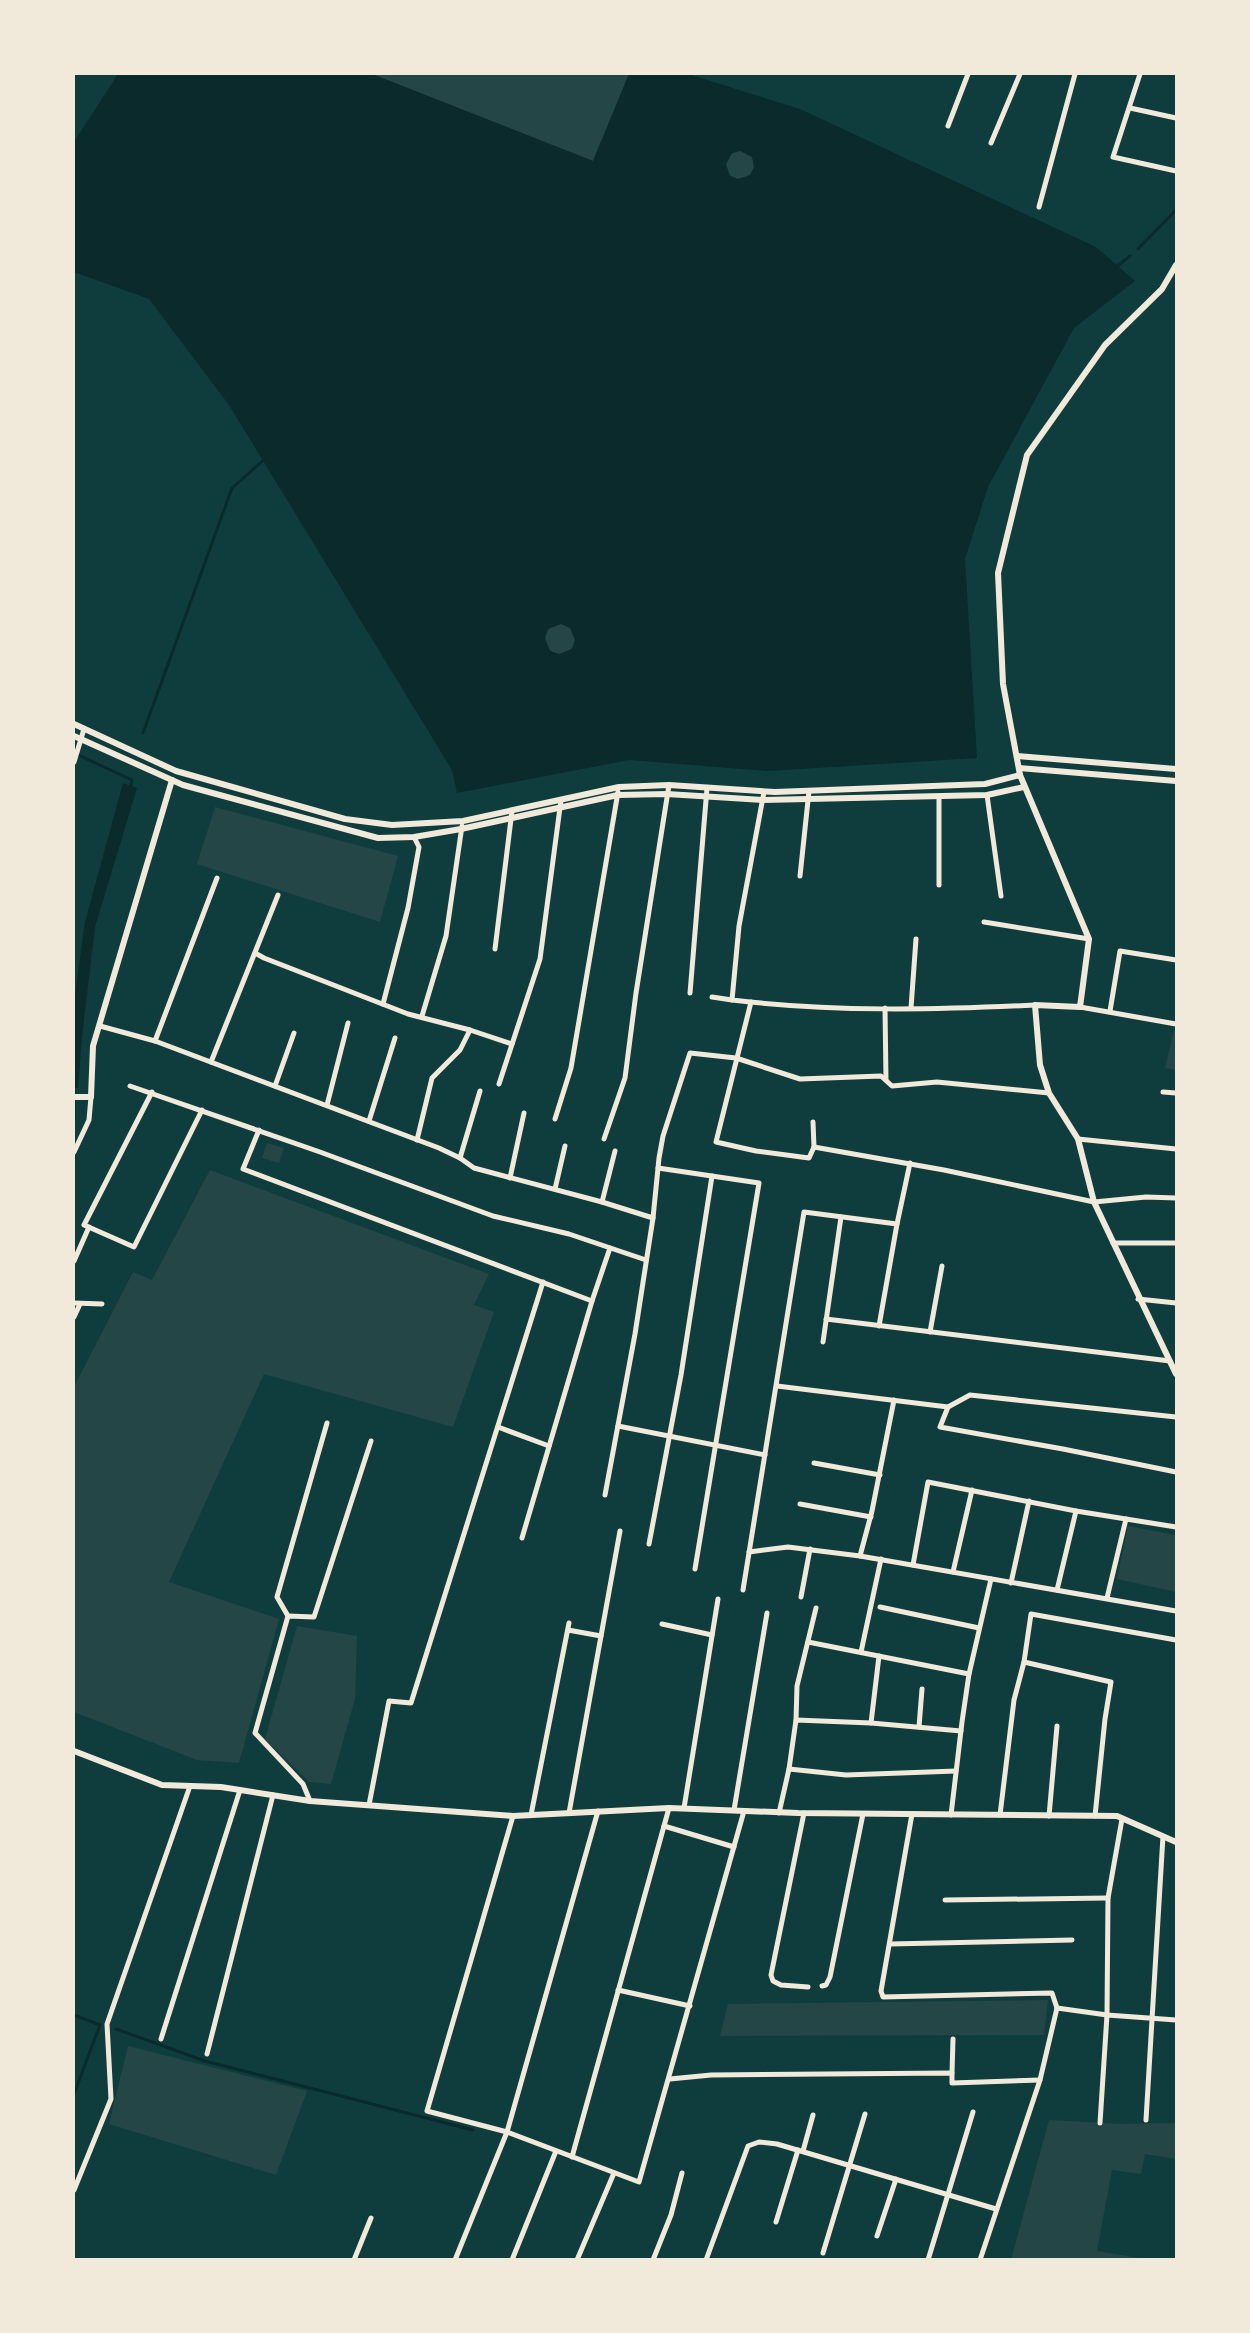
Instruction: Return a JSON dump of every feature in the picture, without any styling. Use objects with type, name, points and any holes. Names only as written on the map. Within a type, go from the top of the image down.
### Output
[{"type":"street","points":[[948,126],[968,74]]},
{"type":"street","points":[[992,143],[1020,74]]},
{"type":"street","points":[[1038,207],[1076,74]]},
{"type":"street","points":[[1140,74],[1113,157],[1176,171]]},
{"type":"street","points":[[1130,108],[1176,118]]},
{"type":"street","points":[[1080,1007],[1089,939],[1019,772],[1003,684],[998,573],[1027,455],[1105,345],[1162,290],[1176,265]]},
{"type":"street","points":[[74,724],[176,771],[345,819],[392,825],[463,821],[619,787],[669,785],[764,792],[809,791],[985,784],[1019,772],[1176,781]]},
{"type":"street","points":[[74,762],[84,729]]},
{"type":"street","points":[[74,736],[183,785],[378,838],[414,837],[461,829],[618,795],[668,794],[763,800],[987,795],[1024,787]]},
{"type":"street","points":[[1017,756],[1176,769]]},
{"type":"street","points":[[74,1152],[89,1120],[93,1046],[172,780]]},
{"type":"street","points":[[604,1139],[625,1078],[669,785]]},
{"type":"street","points":[[555,1119],[573,1056],[619,787]]},
{"type":"street","points":[[690,993],[707,788]]},
{"type":"street","points":[[800,876],[809,791]]},
{"type":"street","points":[[732,1000],[739,926],[764,792]]},
{"type":"street","points":[[987,795],[1001,896]]},
{"type":"street","points":[[939,796],[939,885]]},
{"type":"street","points":[[499,1084],[540,958],[561,800]]},
{"type":"street","points":[[495,949],[512,811]]},
{"type":"street","points":[[422,1016],[446,936],[463,821]]},
{"type":"street","points":[[383,1004],[410,898],[419,847],[414,837]]},
{"type":"street","points":[[155,1041],[217,878]]},
{"type":"street","points":[[212,1062],[278,895]]},
{"type":"street","points":[[984,922],[1089,939]]},
{"type":"street","points":[[911,1008],[916,939]]},
{"type":"street","points":[[1110,1011],[1120,951],[1176,960]]},
{"type":"street","points":[[255,952],[264,958],[408,1014],[422,1016],[512,1044]]},
{"type":"street","points":[[712,997],[792,1007],[911,1008],[1035,1005],[1080,1007],[1176,1024]]},
{"type":"street","points":[[751,1002],[716,1142],[756,1151],[809,1158],[814,1147],[813,1122]]},
{"type":"street","points":[[1035,1005],[1040,1065],[1049,1093],[1078,1139],[1094,1202],[1138,1299],[1176,1374]]},
{"type":"street","points":[[885,1008],[886,1080]]},
{"type":"street","points":[[327,1105],[348,1023]]},
{"type":"street","points":[[100,1026],[155,1041],[327,1105],[460,1158],[474,1168],[653,1218]]},
{"type":"street","points":[[417,1140],[432,1078],[460,1050],[470,1030]]},
{"type":"street","points":[[275,1086],[294,1033]]},
{"type":"street","points":[[369,1121],[395,1038]]},
{"type":"street","points":[[605,1496],[653,1218],[663,1136],[690,1053],[736,1058],[800,1079],[880,1076],[892,1086],[937,1082],[1049,1093]]},
{"type":"street","points":[[130,1086],[259,1130],[493,1216],[568,1234],[646,1260]]},
{"type":"street","points":[[460,1158],[480,1091]]},
{"type":"street","points":[[152,1092],[84,1225],[134,1247],[202,1110]]},
{"type":"street","points":[[1163,1092],[1176,1093]]},
{"type":"street","points":[[74,1097],[91,1097]]},
{"type":"street","points":[[510,1178],[524,1113]]},
{"type":"street","points":[[259,1130],[243,1169],[592,1301]]},
{"type":"street","points":[[1078,1139],[1176,1149]]},
{"type":"street","points":[[555,1189],[565,1146]]},
{"type":"street","points":[[814,1147],[910,1163],[1094,1202],[1146,1197],[1176,1198]]},
{"type":"street","points":[[602,1202],[615,1151]]},
{"type":"street","points":[[879,1326],[910,1163]]},
{"type":"street","points":[[658,1168],[759,1184],[695,1569]]},
{"type":"street","points":[[649,1544],[670,1436],[712,1176]]},
{"type":"street","points":[[743,1590],[804,1212],[897,1224]]},
{"type":"street","points":[[823,1342],[841,1217]]},
{"type":"street","points":[[74,1261],[89,1227]]},
{"type":"street","points":[[1113,1243],[1176,1243]]},
{"type":"street","points":[[522,1538],[592,1301],[610,1248]]},
{"type":"street","points":[[930,1332],[942,1266]]},
{"type":"street","points":[[369,1805],[389,1701],[411,1703],[543,1282]]},
{"type":"street","points":[[1138,1299],[1176,1303]]},
{"type":"street","points":[[74,1317],[77,1303],[102,1304]]},
{"type":"street","points":[[826,1319],[1170,1361]]},
{"type":"street","points":[[777,1386],[948,1407],[970,1395],[1176,1417]]},
{"type":"street","points":[[860,1556],[871,1517],[894,1400]]},
{"type":"street","points":[[948,1407],[940,1427],[1176,1472]]},
{"type":"street","points":[[310,1801],[303,1784],[255,1733],[288,1616],[277,1597],[327,1423]]},
{"type":"street","points":[[498,1426],[549,1446]]},
{"type":"street","points":[[618,1426],[765,1455]]},
{"type":"street","points":[[288,1616],[314,1617],[371,1441]]},
{"type":"street","points":[[814,1463],[880,1475]]},
{"type":"street","points":[[913,1565],[928,1482],[1076,1511],[1176,1527]]},
{"type":"street","points":[[953,1572],[972,1490]]},
{"type":"street","points":[[1011,1583],[1029,1501]]},
{"type":"street","points":[[800,1503],[871,1517]]},
{"type":"street","points":[[1057,1590],[1076,1511]]},
{"type":"street","points":[[1107,1598],[1126,1519]]},
{"type":"street","points":[[569,1813],[620,1531]]},
{"type":"street","points":[[749,1552],[788,1547],[810,1549],[881,1559],[1176,1611]]},
{"type":"street","points":[[801,1597],[810,1549]]},
{"type":"street","points":[[861,1652],[881,1559]]},
{"type":"street","points":[[951,1815],[969,1674],[991,1579]]},
{"type":"street","points":[[684,1808],[718,1599]]},
{"type":"street","points":[[880,1607],[979,1628]]},
{"type":"street","points":[[779,1812],[789,1768],[796,1720],[796,1686],[816,1608]]},
{"type":"street","points":[[734,1810],[767,1613]]},
{"type":"street","points":[[1000,1815],[1014,1700],[1024,1662],[1031,1614],[1176,1640]]},
{"type":"street","points":[[662,1624],[712,1635]]},
{"type":"street","points":[[531,1815],[569,1627],[602,1636]]},
{"type":"street","points":[[808,1642],[969,1674]]},
{"type":"street","points":[[871,1723],[879,1656]]},
{"type":"street","points":[[1024,1662],[1111,1682],[1095,1816]]},
{"type":"street","points":[[919,1727],[922,1689]]},
{"type":"street","points":[[796,1720],[871,1723],[961,1731]]},
{"type":"street","points":[[1049,1816],[1057,1726]]},
{"type":"street","points":[[74,1751],[162,1785],[240,1790],[310,1801],[513,1816],[669,1808],[804,1813],[1117,1816],[1176,1842]]},
{"type":"street","points":[[789,1768],[846,1775],[956,1771]]},
{"type":"street","points":[[74,2190],[111,2099],[108,2024],[190,1786]]},
{"type":"street","points":[[161,2039],[240,1790]]},
{"type":"street","points":[[207,2054],[273,1795]]},
{"type":"street","points":[[572,2157],[669,1808]]},
{"type":"street","points":[[455,2259],[507,2132],[598,1811]]},
{"type":"street","points":[[513,1816],[427,2111],[507,2132],[639,2182],[744,1811]]},
{"type":"street","points":[[804,1813],[771,1975],[773,1981],[781,1985],[808,1987]]},
{"type":"street","points":[[822,1986],[830,1977],[863,1814]]},
{"type":"street","points":[[912,1814],[881,1991],[883,1997],[1052,1993],[1057,2008],[1040,2080],[980,2259]]},
{"type":"street","points":[[1100,2123],[1107,2015],[1108,1898],[1122,1819]]},
{"type":"street","points":[[664,1826],[734,1847]]},
{"type":"street","points":[[1146,2120],[1163,1836]]},
{"type":"street","points":[[945,1900],[1108,1898]]},
{"type":"street","points":[[890,1944],[1072,1940]]},
{"type":"street","points":[[618,1990],[690,2006]]},
{"type":"street","points":[[1057,2008],[1107,2015],[1176,2020]]},
{"type":"street","points":[[953,2039],[952,2083],[1040,2080]]},
{"type":"street","points":[[670,2079],[711,2075],[952,2073]]},
{"type":"street","points":[[928,2259],[973,2112]]},
{"type":"street","points":[[823,2253],[866,2114]]},
{"type":"street","points":[[776,2222],[813,2115]]},
{"type":"street","points":[[706,2259],[748,2146],[759,2142],[777,2144],[996,2209]]},
{"type":"street","points":[[512,2259],[556,2151]]},
{"type":"street","points":[[577,2259],[614,2173]]},
{"type":"street","points":[[653,2259],[671,2215],[682,2173]]},
{"type":"street","points":[[877,2236],[896,2179]]},
{"type":"street","points":[[354,2259],[371,2218]]},
{"type":"shaded area","points":[[118,74],[372,74],[593,161],[629,74],[688,74],[800,109],[1096,247],[1135,281],[1074,328],[988,487],[965,559],[977,758],[768,771],[629,760],[457,793],[452,770],[229,405],[149,299],[74,272],[74,142]],"holes":[[[740,151],[752,157],[754,167],[750,175],[738,179],[730,176],[726,164],[732,153]],[[561,624],[570,628],[575,640],[572,649],[559,654],[550,651],[545,638],[548,629]]]},
{"type":"shaded area","points":[[372,74],[629,74],[593,161]]},
{"type":"shaded area","points":[[740,151],[750,155],[754,165],[750,175],[740,179],[730,175],[726,165],[730,155]]},
{"type":"shaded area","points":[[560,624],[571,628],[575,639],[571,650],[560,654],[549,650],[545,639],[549,628]]},
{"type":"shaded area","points":[[123,783],[137,788],[95,927],[78,1088],[74,1088],[74,1001],[85,922]]},
{"type":"shaded area","points":[[215,807],[398,856],[380,922],[197,864]]},
{"type":"shaded area","points":[[1174,1030],[1176,1031],[1176,1070],[1165,1068]]},
{"type":"shaded area","points":[[267,1143],[284,1148],[279,1163],[262,1158]]},
{"type":"shaded area","points":[[210,1170],[489,1274],[474,1305],[494,1312],[453,1427],[264,1374],[169,1582],[279,1619],[239,1763],[197,1760],[74,1712],[74,1387],[133,1272],[152,1280]]},
{"type":"shaded area","points":[[1128,1526],[1176,1535],[1176,1592],[1117,1579]]},
{"type":"shaded area","points":[[297,1626],[357,1636],[355,1699],[331,1784],[309,1782],[265,1739]]},
{"type":"shaded area","points":[[1048,2000],[1044,2035],[720,2036],[728,2004]]},
{"type":"shaded area","points":[[128,2046],[307,2091],[276,2175],[109,2124]]},
{"type":"shaded area","points":[[1049,2120],[1121,2124],[1176,2123],[1176,2159],[1145,2154],[1141,2174],[1112,2170],[1097,2251],[1145,2259],[1011,2260]]},
{"type":"waterway","points":[[1138,249],[1176,210]]},
{"type":"waterway","points":[[1116,267],[1130,256]]},
{"type":"waterway","points":[[143,733],[232,488],[266,458]]},
{"type":"waterway","points":[[74,753],[132,780],[130,790]]},
{"type":"waterway","points":[[74,1086],[74,1120]]},
{"type":"waterway","points":[[74,2015],[100,2025],[74,2094]]},
{"type":"waterway","points":[[116,2029],[205,2061],[473,2130]]}]
